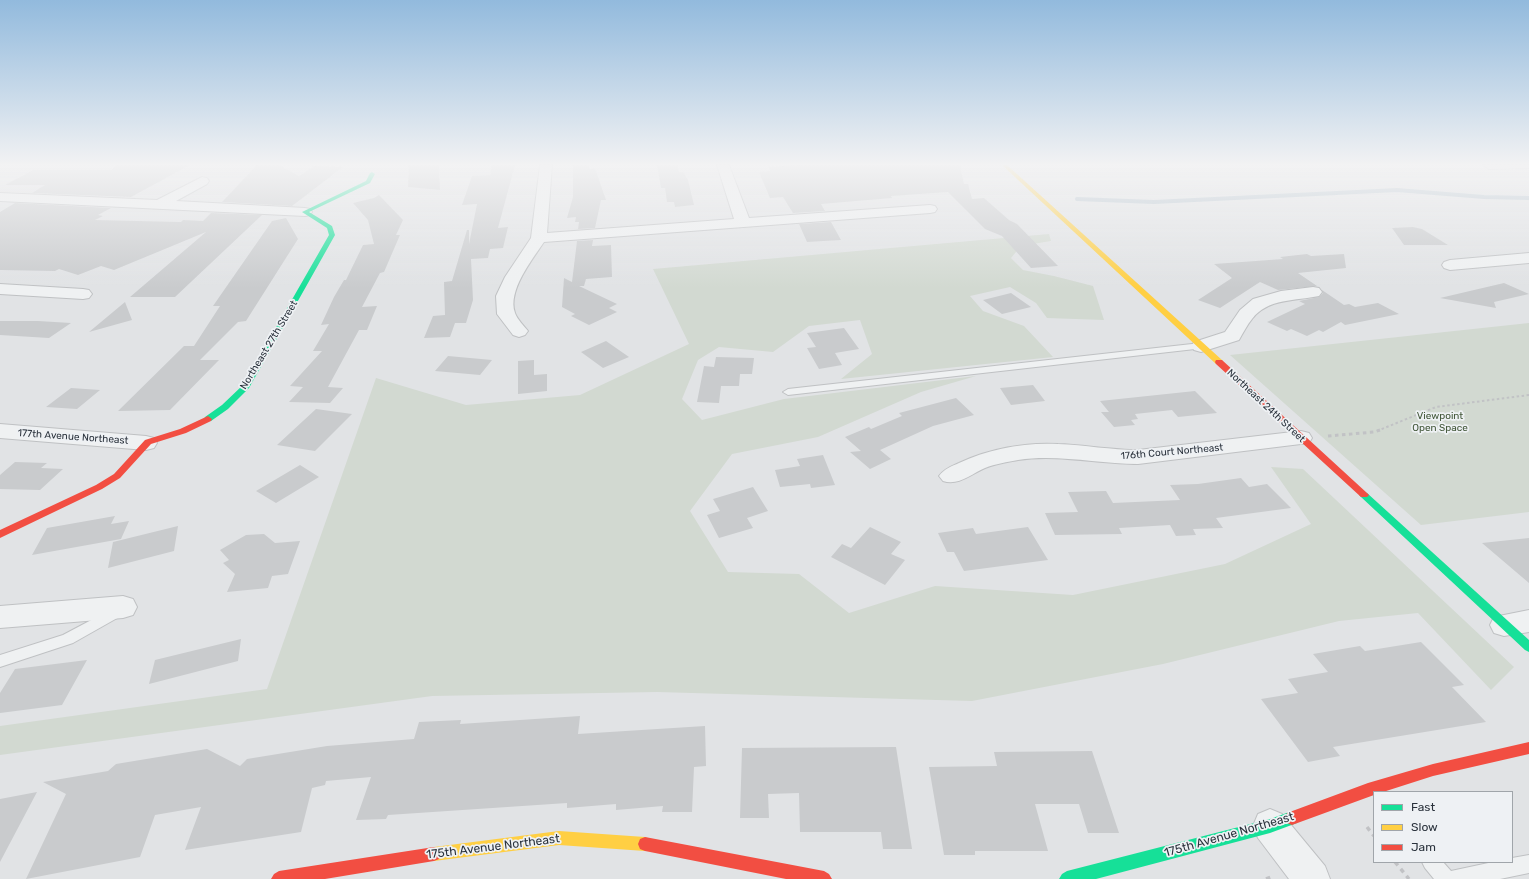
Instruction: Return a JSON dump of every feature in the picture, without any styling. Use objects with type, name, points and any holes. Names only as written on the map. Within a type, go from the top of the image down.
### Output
[{"type":"street","points":[[197,206],[305,212],[318,206]]},
{"type":"street","points":[[519,331],[506,314],[505,296],[513,277],[538,238],[542,206]]},
{"type":"street","points":[[737,206],[743,223]]},
{"type":"street","name":"Northeast 24th Street","points":[[1049,206],[1201,346],[1311,437],[1517,623],[1529,646]]},
{"type":"street","points":[[538,238],[930,209]]},
{"type":"street","name":"Northeast 27th Street","points":[[146,443],[184,431],[207,421],[227,406],[246,386],[332,235],[330,227],[305,212]]},
{"type":"street","points":[[1450,265],[1529,258]]},
{"type":"street","points":[[0,289],[83,294]]},
{"type":"street","points":[[1201,346],[1232,336],[1246,314],[1259,303],[1281,296],[1313,292]]},
{"type":"street","name":"177th Avenue Northeast","points":[[0,431],[146,443]]},
{"type":"street","name":"176th Court Northeast","points":[[952,476],[979,462],[1019,453],[1057,451],[1118,457],[1138,457],[1311,437]]},
{"type":"street","points":[[0,534],[92,492],[114,478],[131,463],[146,443]]},
{"type":"street","points":[[0,617],[123,607]]},
{"type":"street","name":"175th Avenue Northeast","points":[[1376,791],[1433,770],[1529,748]]},
{"type":"street","name":"175th Avenue Northeast","points":[[1067,879],[1270,826],[1371,793]]},
{"type":"street","points":[[1270,826],[1312,879]]},
{"type":"street","name":"175th Avenue Northeast","points":[[279,879],[450,852],[559,838],[651,844],[824,879]]},
{"type":"lane","points":[[788,392],[1201,346]]},
{"type":"lane","points":[[0,661],[68,639],[123,607]]},
{"type":"lane","points":[[1432,863],[1446,879]]},
{"type":"lane","points":[[1454,879],[1529,864]]},
{"type":"path","points":[[1311,437],[1374,432],[1436,407],[1529,395]]},
{"type":"path","points":[[1367,827],[1373,835]]},
{"type":"path","points":[[1397,863],[1409,879]]},
{"type":"green space","points":[[1049,234],[1051,241],[1021,246],[1011,258],[1023,270],[1093,286],[1104,320],[1047,318],[1036,303],[1010,287],[970,296],[983,311],[1024,326],[1053,357],[841,379],[872,354],[860,320],[809,326],[773,352],[719,347],[698,360],[682,399],[702,420],[784,399],[976,376],[921,392],[818,437],[732,454],[690,511],[728,572],[799,574],[849,613],[935,586],[1073,595],[1225,564],[1311,524],[1271,467],[1303,469],[1514,667],[1491,690],[1418,613],[1339,621],[1163,664],[972,701],[657,692],[432,696],[0,755],[0,726],[267,689],[376,378],[466,405],[580,395],[689,344],[653,269]]},
{"type":"green space","name":"Viewpoint Open Space","points":[[1529,323],[1529,512],[1421,525],[1230,355]]},
{"type":"building","points":[[10,206],[73,206],[111,208],[98,215],[103,216],[95,220],[181,222],[183,220],[203,221],[211,213],[262,215],[175,297],[130,297],[206,232],[114,270],[101,266],[78,275],[59,269],[55,271],[0,270],[0,212]]},
{"type":"building","points":[[356,206],[390,206],[403,220],[396,235],[400,235],[384,272],[380,273],[362,307],[377,306],[367,330],[359,330],[328,387],[343,388],[330,403],[289,402],[303,387],[290,386],[322,351],[313,351],[329,324],[321,325],[334,297],[344,280],[346,280],[363,245],[374,244],[368,220]]},
{"type":"building","points":[[477,206],[504,206],[498,228],[508,227],[503,248],[490,249],[488,258],[471,259],[473,300],[466,323],[455,323],[450,337],[424,338],[433,316],[445,315],[444,282],[452,281],[467,230],[469,230],[469,244]]},
{"type":"building","points":[[570,206],[600,206],[595,228],[578,229],[579,222],[575,222],[576,217],[567,218]]},
{"type":"building","points":[[789,206],[822,206],[825,211],[793,213]]},
{"type":"building","points":[[962,206],[993,206],[1009,220],[1017,224],[1058,266],[1031,268],[1002,236],[985,229]]},
{"type":"building","points":[[286,218],[298,239],[246,321],[238,322],[200,360],[219,360],[170,410],[118,411],[184,346],[194,346],[220,306],[213,306],[272,221]]},
{"type":"building","points":[[831,222],[841,240],[807,242],[799,224]]},
{"type":"building","points":[[1413,227],[1422,229],[1448,245],[1404,245],[1392,228]]},
{"type":"building","points":[[593,240],[592,246],[611,245],[612,277],[586,279],[584,286],[579,286],[617,304],[609,308],[617,312],[589,325],[571,316],[575,314],[562,307],[564,278],[572,282],[577,241]]},
{"type":"building","points":[[1307,254],[1311,256],[1344,254],[1346,268],[1298,273],[1317,286],[1278,290],[1260,282],[1220,308],[1198,300],[1232,278],[1214,264],[1283,259],[1280,257]]},
{"type":"building","points":[[1504,283],[1529,294],[1494,302],[1496,308],[1440,298]]},
{"type":"building","points":[[1322,290],[1344,305],[1349,304],[1355,307],[1378,303],[1399,314],[1345,325],[1341,322],[1323,332],[1319,330],[1307,336],[1291,329],[1287,331],[1267,322],[1305,304],[1299,301],[1319,297],[1323,293]]},
{"type":"building","points":[[1011,293],[1031,307],[1002,314],[983,300]]},
{"type":"building","points":[[125,302],[132,320],[89,332]]},
{"type":"building","points":[[0,321],[71,323],[49,338],[0,335]]},
{"type":"building","points":[[844,328],[859,349],[835,353],[842,365],[819,369],[807,348],[816,347],[807,333]]},
{"type":"building","points":[[606,341],[629,357],[603,368],[581,352]]},
{"type":"building","points":[[448,356],[492,360],[480,375],[435,371]]},
{"type":"building","points":[[716,357],[754,358],[752,374],[740,374],[739,386],[721,386],[719,403],[697,402],[704,366],[714,367]]},
{"type":"building","points":[[534,360],[534,375],[547,374],[547,391],[518,394],[518,361]]},
{"type":"building","points":[[1033,385],[1045,401],[1011,405],[1000,388]]},
{"type":"building","points":[[71,388],[100,390],[77,409],[46,407]]},
{"type":"building","points":[[1195,391],[1217,413],[1178,417],[1172,410],[1135,414],[1138,419],[1131,420],[1135,425],[1114,427],[1101,412],[1109,412],[1100,401]]},
{"type":"building","points":[[956,398],[974,415],[933,426],[880,450],[891,459],[870,469],[850,452],[861,451],[845,437],[869,427],[871,429],[902,416],[899,413]]},
{"type":"building","points":[[316,409],[352,414],[315,451],[277,445]]},
{"type":"building","points":[[823,455],[835,485],[811,488],[810,484],[780,487],[775,470],[800,466],[797,459]]},
{"type":"building","points":[[15,462],[47,463],[41,468],[63,469],[40,490],[0,489],[0,475]]},
{"type":"building","points":[[300,465],[319,477],[276,503],[256,491]]},
{"type":"building","points":[[1241,478],[1249,487],[1267,484],[1291,508],[1216,518],[1223,528],[1193,529],[1196,535],[1176,536],[1170,525],[1119,528],[1122,534],[1055,535],[1045,513],[1078,512],[1068,492],[1106,491],[1113,503],[1180,500],[1170,485],[1198,484]]},
{"type":"building","points":[[753,487],[768,511],[747,518],[753,528],[719,538],[707,515],[720,511],[713,499]]},
{"type":"building","points":[[115,516],[111,524],[129,521],[121,539],[32,555],[47,528]]},
{"type":"building","points":[[178,526],[174,551],[108,568],[113,542]]},
{"type":"building","points":[[870,527],[901,542],[891,554],[905,560],[885,585],[831,557],[842,544],[851,548]]},
{"type":"building","points":[[1028,527],[1048,560],[964,571],[954,552],[947,552],[938,533],[973,528],[976,534]]},
{"type":"building","points":[[264,534],[275,543],[300,541],[288,574],[272,576],[268,588],[227,592],[235,574],[223,563],[229,560],[220,550],[246,535]]},
{"type":"building","points":[[1529,538],[1529,583],[1482,543]]},
{"type":"building","points":[[241,639],[238,661],[149,684],[155,660]]},
{"type":"building","points":[[1421,642],[1464,685],[1452,687],[1486,722],[1333,747],[1340,756],[1308,762],[1261,699],[1298,693],[1288,679],[1328,672],[1313,654],[1360,646],[1365,651]]},
{"type":"building","points":[[87,660],[62,705],[0,713],[0,693],[15,669]]},
{"type":"building","points":[[580,716],[578,734],[705,726],[706,766],[694,767],[692,812],[662,812],[663,806],[616,810],[616,804],[567,808],[567,803],[388,815],[386,819],[356,820],[371,777],[326,781],[325,785],[312,788],[301,832],[185,850],[201,807],[155,815],[140,857],[26,879],[66,794],[43,782],[108,771],[116,764],[207,749],[240,766],[247,759],[327,746],[414,739],[419,722],[461,720],[460,724]]},
{"type":"building","points":[[896,747],[912,849],[883,849],[881,832],[800,832],[799,793],[768,794],[769,818],[740,818],[742,748]]},
{"type":"building","points":[[1092,751],[1119,833],[1088,833],[1079,804],[1035,804],[1048,851],[975,851],[975,855],[944,855],[929,767],[997,766],[994,752]]},
{"type":"building","points":[[37,792],[0,862],[0,799]]},
{"type":"traffic: fast","points":[[208,419],[225,407],[246,386],[332,235],[330,227],[305,212],[318,206]]},
{"type":"traffic: fast","points":[[1364,495],[1529,647]]},
{"type":"traffic: fast","points":[[1067,879],[1270,826],[1292,818]]},
{"type":"traffic: slow","points":[[1049,206],[1219,362]]},
{"type":"traffic: slow","points":[[434,854],[559,838],[645,844]]},
{"type":"traffic: jam","points":[[1219,362],[1364,495]]},
{"type":"traffic: jam","points":[[0,534],[99,487],[117,476],[148,442],[183,431],[208,419]]},
{"type":"traffic: jam","points":[[1292,818],[1368,790],[1433,770],[1529,748]]},
{"type":"traffic: jam","points":[[645,844],[824,879]]},
{"type":"traffic: jam","points":[[279,879],[434,854]]}]
